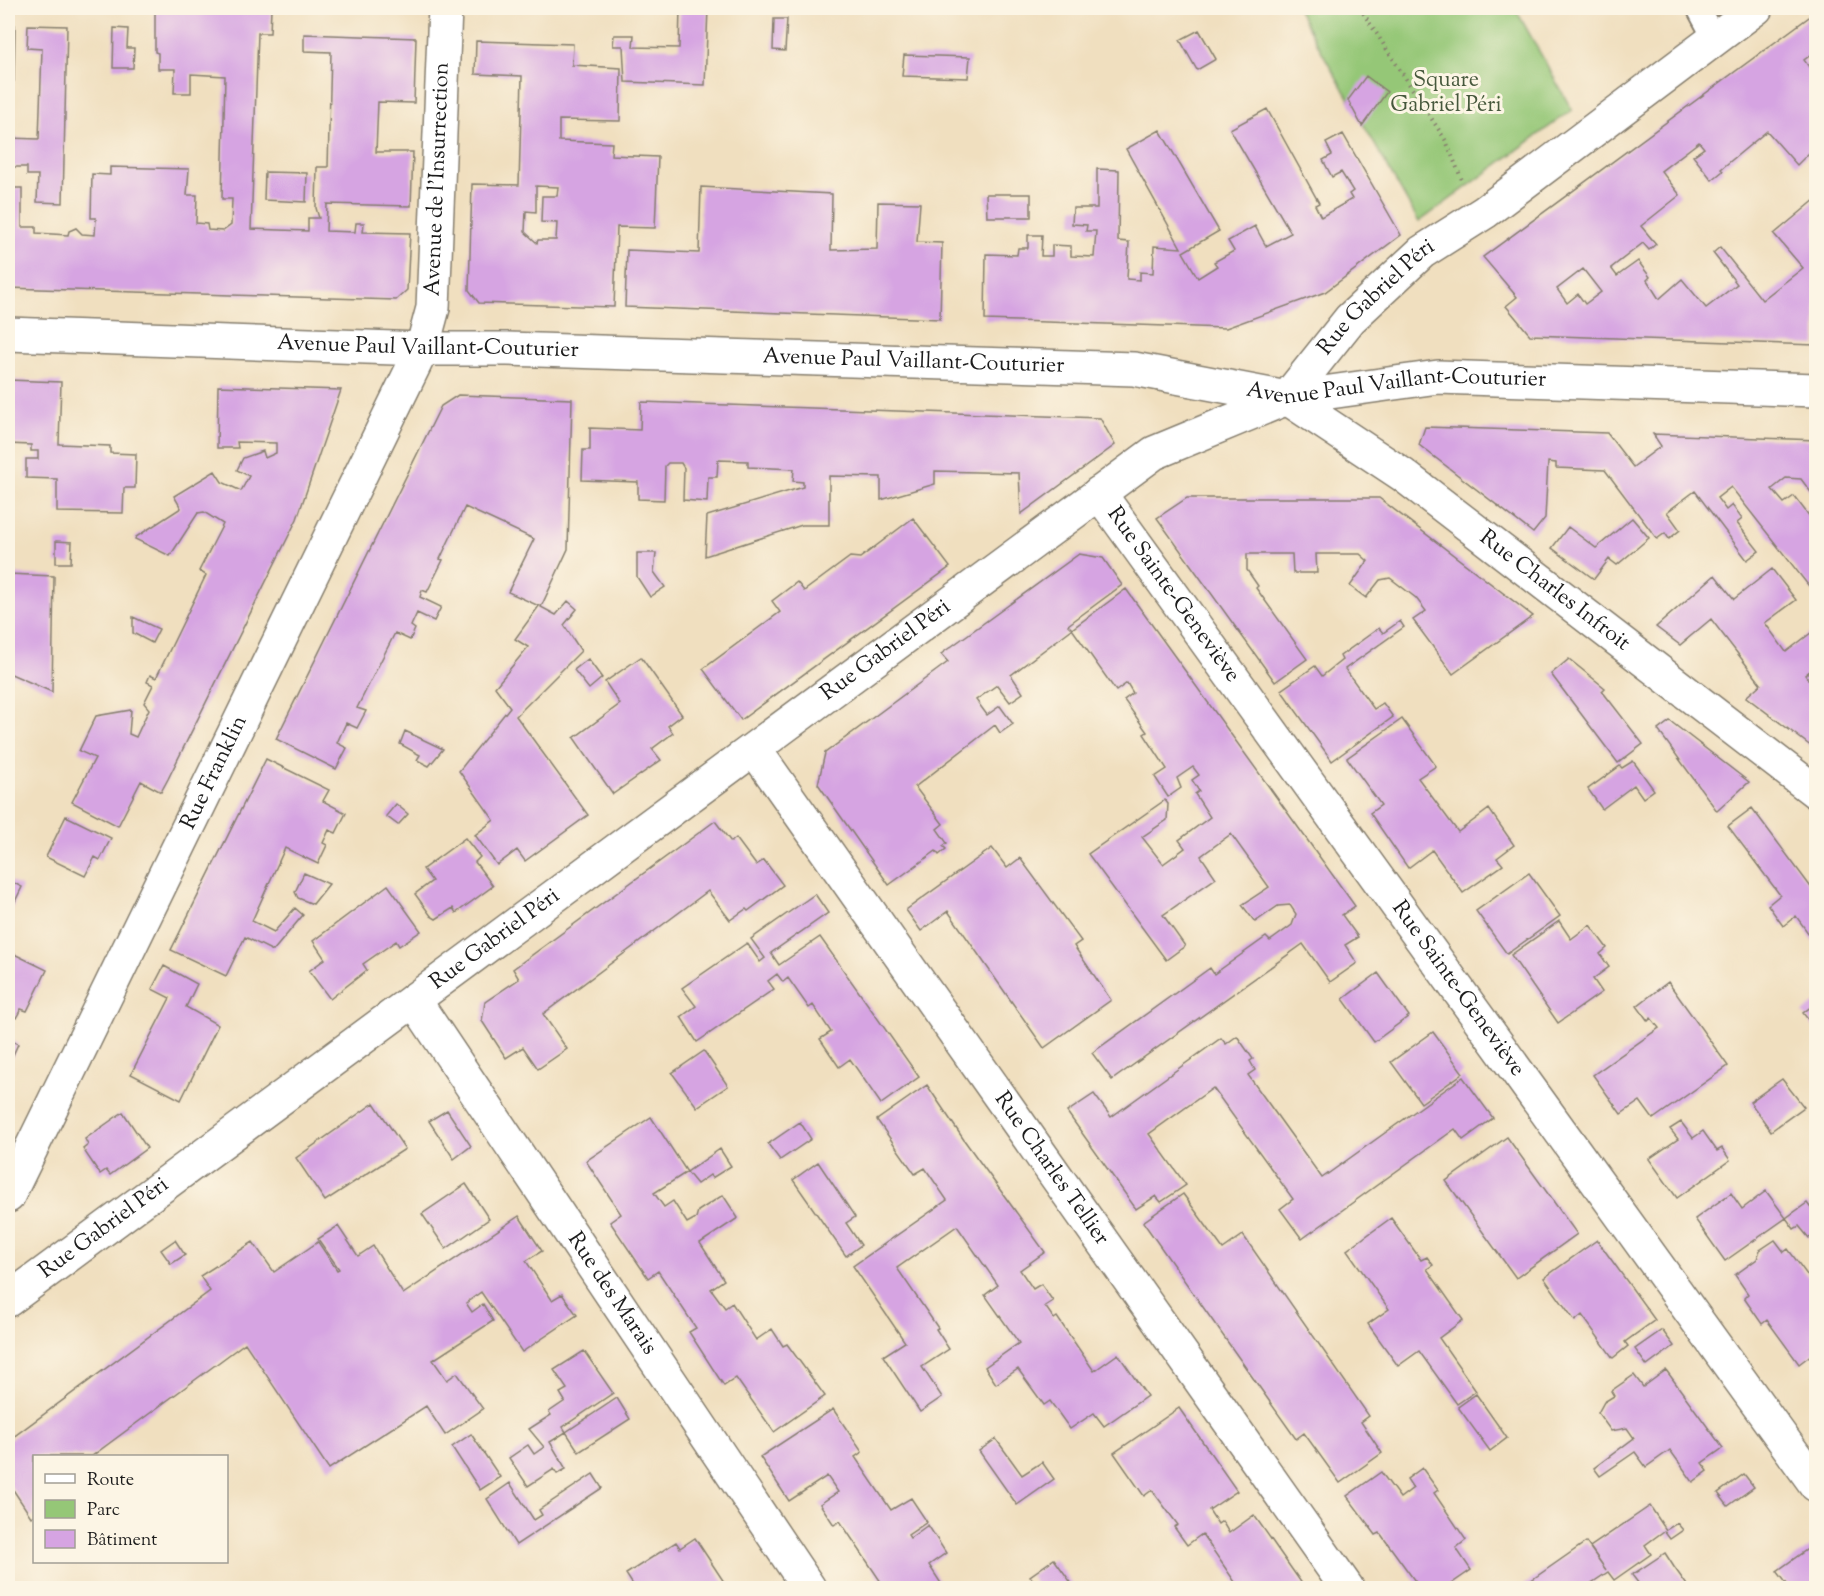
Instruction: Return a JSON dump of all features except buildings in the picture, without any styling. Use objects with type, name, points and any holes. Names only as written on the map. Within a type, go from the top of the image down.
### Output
[{"type":"street","name":"Avenue de l'Insurrection","points":[[422,349],[433,308],[445,8]]},
{"type":"street","name":"Rue Gabriel Péri","points":[[10,1293],[755,750],[1154,453],[1287,398],[1350,319],[1422,252],[1485,212],[1756,8]]},
{"type":"street","name":"Avenue Paul Vaillant-Couturier","points":[[8,334],[422,349],[529,350],[1134,369],[1287,398],[1438,377],[1816,390]]},
{"type":"street","name":"Rue Franklin","points":[[8,1196],[422,349]]},
{"type":"street","name":"Rue Charles Infroit","points":[[1287,398],[1403,475],[1816,792]]},
{"type":"street","name":"Rue Sainte-Geneviève","points":[[1099,493],[1816,1485]]},
{"type":"street","name":"Rue Charles Tellier","points":[[755,750],[1347,1588]]},
{"type":"street","name":"Rue des Marais","points":[[414,1000],[809,1588]]},
{"type":"lane","points":[[1698,8],[1714,38]]},
{"type":"path","points":[[1360,8],[1446,141],[1466,188],[1485,212]]},
{"type":"green space","name":"Square Gabriel Péri","points":[[1297,8],[1515,8],[1572,110],[1419,222]]}]
